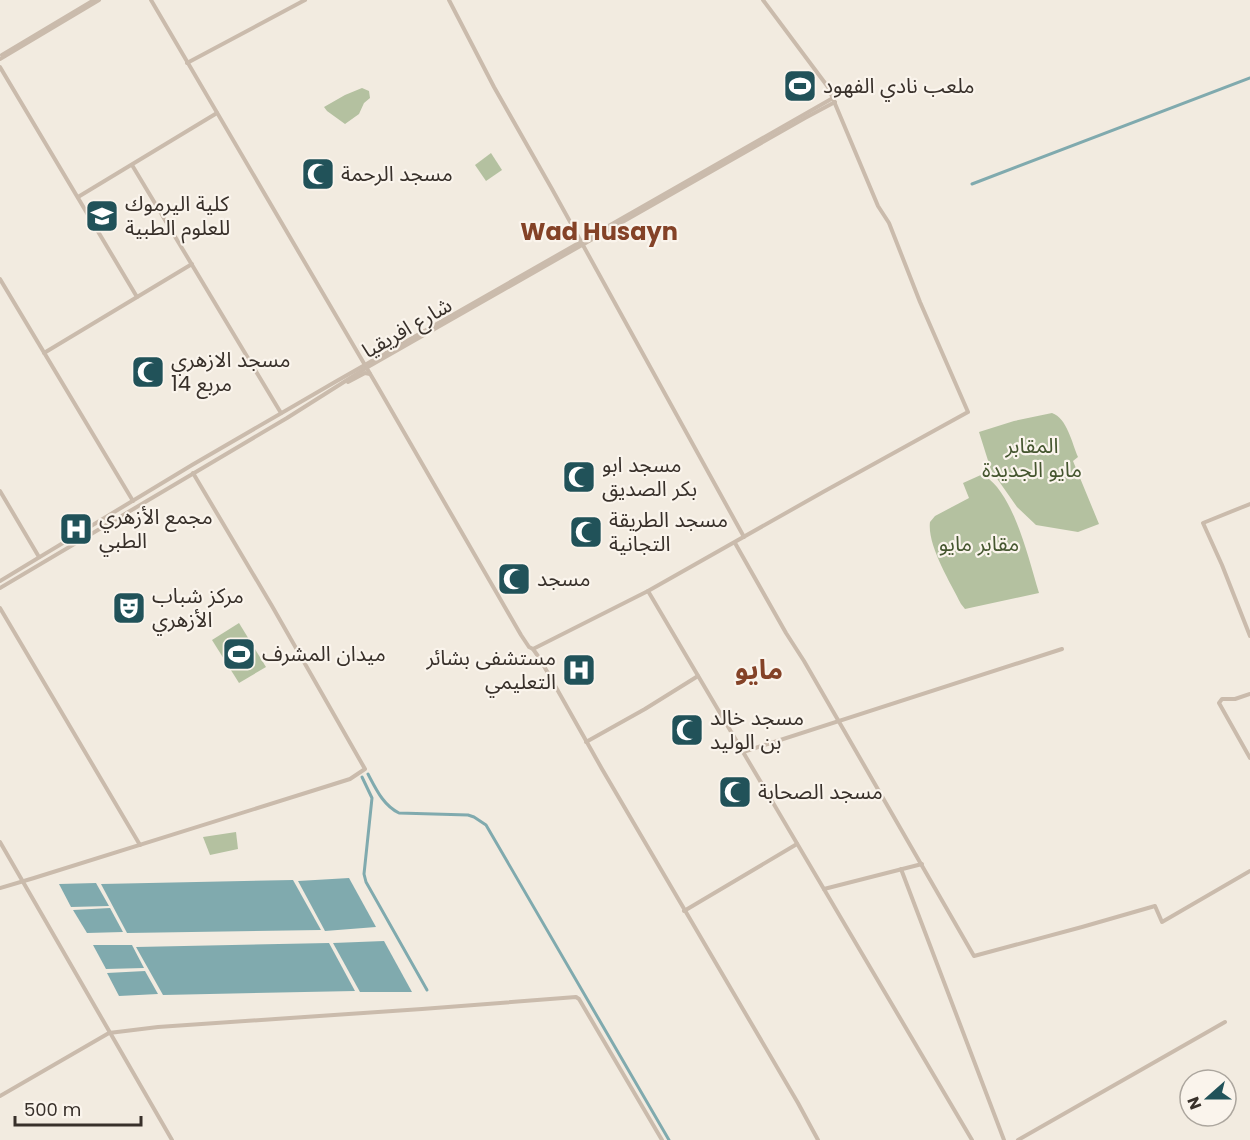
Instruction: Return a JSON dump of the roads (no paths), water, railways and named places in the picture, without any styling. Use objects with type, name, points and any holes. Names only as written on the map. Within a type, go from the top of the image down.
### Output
[{"type":"street","points":[[0,57],[94,0]]},
{"type":"street","points":[[0,57],[99,0]]},
{"type":"street","points":[[151,0],[521,635],[540,659],[818,1140]]},
{"type":"street","points":[[188,63],[305,0]]},
{"type":"street","points":[[449,0],[489,78],[744,537]]},
{"type":"street","points":[[532,649],[648,591],[968,412],[920,302],[890,223],[878,206],[828,87],[763,0]]},
{"type":"street","points":[[0,67],[137,297]]},
{"type":"street","name":"شارع افريقيا","points":[[0,581],[281,414],[834,100]]},
{"type":"street","points":[[78,197],[217,113]]},
{"type":"street","points":[[132,165],[281,414]]},
{"type":"street","points":[[44,353],[192,264]]},
{"type":"street","points":[[0,279],[133,501]]},
{"type":"street","name":"شارع افريقيا","points":[[0,588],[243,444],[365,367]]},
{"type":"street","points":[[341,384],[365,373],[370,374]]},
{"type":"street","points":[[240,438],[238,443],[243,444]]},
{"type":"street","points":[[229,444],[233,445],[231,450]]},
{"type":"street","points":[[0,888],[333,785],[365,769],[193,473]]},
{"type":"street","points":[[166,481],[165,486],[170,486]]},
{"type":"street","points":[[157,487],[160,488],[159,493]]},
{"type":"street","points":[[0,491],[39,557]]},
{"type":"street","points":[[1250,504],[1203,523],[1250,636]]},
{"type":"street","points":[[735,543],[974,956],[1155,906],[1162,922],[1250,872]]},
{"type":"street","points":[[20,569],[23,570],[22,575]]},
{"type":"street","points":[[648,591],[972,1140]]},
{"type":"street","points":[[0,608],[140,844]]},
{"type":"street","points":[[743,752],[1062,649]]},
{"type":"street","points":[[586,742],[645,709],[698,675]]},
{"type":"street","points":[[1250,694],[1235,699],[1223,699],[1219,703],[1250,758]]},
{"type":"street","points":[[0,842],[172,1140]]},
{"type":"street","points":[[684,911],[797,844]]},
{"type":"street","points":[[824,889],[921,864]]},
{"type":"street","points":[[901,869],[1004,1140]]},
{"type":"street","points":[[26,886],[28,880]]},
{"type":"street","points":[[0,1096],[110,1033],[158,1027],[576,997],[662,1140]]},
{"type":"street","points":[[1018,1140],[1225,1022]]},
{"type":"water","points":[[349,878],[376,927],[325,931],[298,881]]},
{"type":"water","points":[[293,880],[321,930],[127,933],[101,884]]},
{"type":"water","points":[[96,883],[109,906],[71,907],[59,884]]},
{"type":"water","points":[[110,908],[123,932],[87,933],[73,910]]},
{"type":"water","points":[[384,941],[412,992],[360,992],[333,943]]},
{"type":"water","points":[[329,943],[355,991],[163,995],[136,947]]},
{"type":"water","points":[[93,945],[132,945],[144,968],[106,969]]},
{"type":"water","points":[[145,971],[158,994],[119,996],[107,973]]},
{"type":"waterway","points":[[972,184],[1250,78]]},
{"type":"waterway","points":[[368,774],[384,801],[399,813],[468,815],[486,825],[669,1140]]},
{"type":"waterway","points":[[362,777],[372,798],[364,874],[366,882],[427,990]]},
{"type":"place","name":"ملعب نادي الفهود","points":[[800,86]]},
{"type":"place","name":"مسجد الرحمة","points":[[318,174]]},
{"type":"place","name":"كلية اليرموك للعلوم الطبية","points":[[102,216]]},
{"type":"place","name":"مسجد الازهري مربع 14","points":[[148,372]]},
{"type":"place","name":"مسجد ابو بكر الصديق","points":[[579,477]]},
{"type":"place","name":"مجمع الأزهري الطبي","points":[[76,529]]},
{"type":"place","name":"مسجد الطريقة التجانية","points":[[586,532]]},
{"type":"place","name":"مسجد","points":[[514,579]]},
{"type":"place","name":"مركز شباب الأزهري","points":[[129,608]]},
{"type":"place","name":"ميدان المشرف","points":[[239,654]]},
{"type":"place","name":"مستشفى بشائر التعليمي","points":[[579,670]]},
{"type":"place","name":"مسجد خالد بن الوليد","points":[[687,730]]},
{"type":"place","name":"مسجد الصحابة","points":[[735,792]]},
{"type":"district","name":"Wad Husayn","points":[[599,232]]},
{"type":"district","name":"مايو","points":[[759,670]]},
{"type":"park label","name":"المقابر مايو الجديدة","points":[[1032,458]]},
{"type":"park label","name":"مقابر مايو","points":[[979,544]]}]
